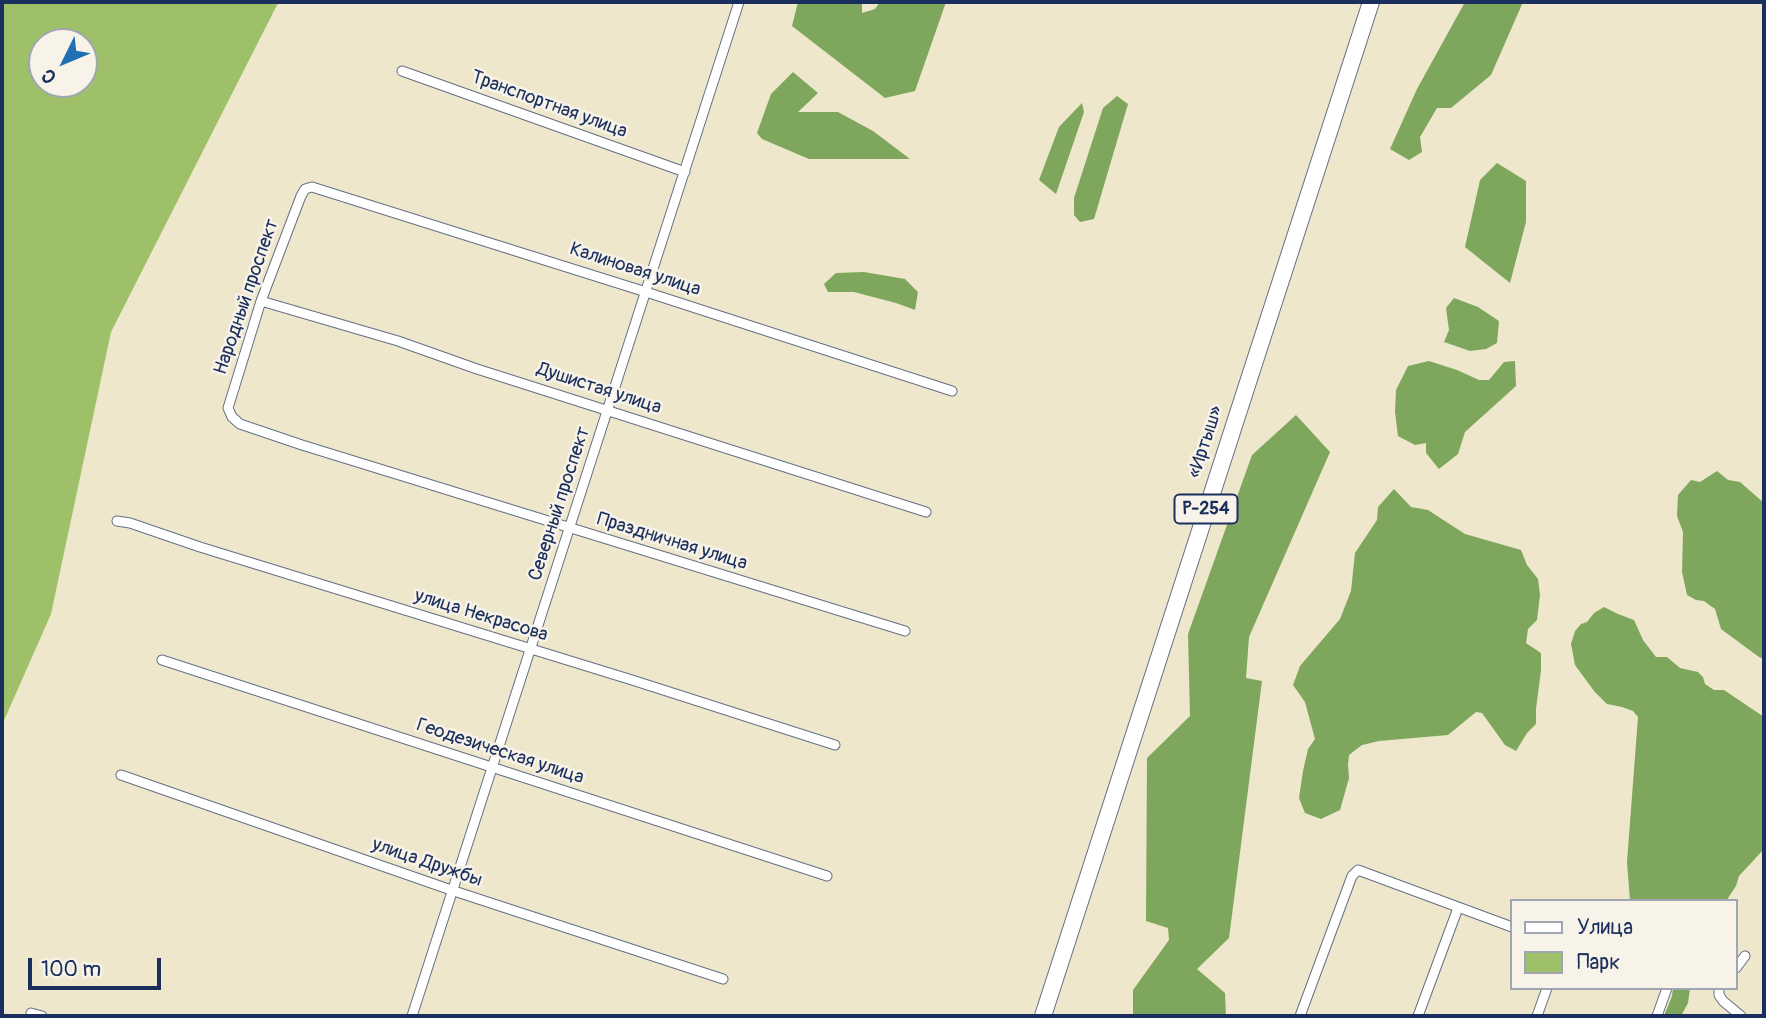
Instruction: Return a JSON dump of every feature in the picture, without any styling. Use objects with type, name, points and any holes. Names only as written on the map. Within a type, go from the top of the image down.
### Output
[{"type":"highway","name":"«Иртыш»","points":[[1044,1016],[1371,2]]},
{"type":"street","name":"Северный проспект","points":[[412,1016],[739,2]]},
{"type":"street","name":"Транспортная улица","points":[[402,71],[685,172]]},
{"type":"street","name":"Калиновая улица","points":[[306,189],[312,187],[952,391]]},
{"type":"street","name":"Народный проспект","points":[[232,417],[228,408],[261,301],[306,189]]},
{"type":"street","name":"Душистая улица","points":[[261,301],[398,341],[477,369],[926,512]]},
{"type":"street","name":"Праздничная улица","points":[[232,417],[240,424],[302,445],[905,631]]},
{"type":"street","name":"улица Некрасова","points":[[117,521],[835,745]]},
{"type":"street","name":"Геодезическая улица","points":[[162,660],[827,876]]},
{"type":"street","name":"улица Дружбы","points":[[121,775],[454,891],[723,979]]},
{"type":"street","points":[[1300,1016],[1352,876],[1358,870],[1510,926]]},
{"type":"street","points":[[1418,1016],[1458,908]]},
{"type":"street","points":[[1738,965],[1745,956]]},
{"type":"street","points":[[1537,1016],[1546,990]]},
{"type":"street","points":[[1657,1016],[1666,990]]},
{"type":"street","points":[[1719,990],[1718,995],[1723,1001],[1741,1016]]},
{"type":"street","points":[[31,1013],[42,1016]]},
{"type":"green space","points":[[2,2],[281,2],[277,5],[111,332],[51,614],[2,725]]},
{"type":"green space","points":[[798,2],[862,2],[862,13],[875,9],[880,2],[946,2],[915,91],[885,98],[792,26]]},
{"type":"green space","points":[[1465,2],[1523,2],[1491,75],[1451,108],[1437,108],[1420,137],[1422,152],[1409,160],[1390,149],[1417,89]]},
{"type":"green space","points":[[793,72],[818,93],[798,112],[838,112],[873,131],[910,159],[809,159],[762,139],[757,133],[771,94]]},
{"type":"green space","points":[[1117,96],[1128,104],[1094,219],[1080,222],[1074,215],[1074,198],[1103,108]]},
{"type":"green space","points":[[1082,103],[1084,112],[1056,194],[1039,180],[1059,127]]},
{"type":"green space","points":[[1497,163],[1526,181],[1526,222],[1510,283],[1465,247],[1480,180]]},
{"type":"green space","points":[[864,272],[905,279],[918,292],[915,310],[854,292],[828,292],[824,284],[836,273]]},
{"type":"green space","points":[[1454,298],[1478,307],[1499,321],[1497,343],[1486,349],[1470,351],[1444,342],[1449,330],[1446,308]]},
{"type":"green space","points":[[1429,361],[1479,380],[1489,380],[1504,362],[1515,361],[1516,386],[1465,432],[1458,454],[1439,469],[1426,453],[1426,443],[1415,445],[1398,436],[1395,412],[1396,390],[1408,366]]},
{"type":"green space","points":[[1296,415],[1330,452],[1249,637],[1246,678],[1262,681],[1229,938],[1197,969],[1225,993],[1226,1016],[1133,1016],[1133,990],[1169,940],[1168,928],[1146,921],[1147,758],[1190,716],[1188,634],[1252,455]]},
{"type":"green space","points":[[1717,471],[1728,480],[1740,482],[1764,503],[1764,659],[1721,629],[1715,609],[1704,601],[1687,595],[1682,572],[1683,532],[1677,516],[1678,495],[1691,480],[1700,482]]},
{"type":"green space","points":[[1394,489],[1411,507],[1428,510],[1465,534],[1521,550],[1527,565],[1538,579],[1540,595],[1537,620],[1528,629],[1526,643],[1541,653],[1536,724],[1516,751],[1505,745],[1482,713],[1476,712],[1448,735],[1362,745],[1349,755],[1349,778],[1340,810],[1321,819],[1305,813],[1299,798],[1308,749],[1315,739],[1305,702],[1293,685],[1300,666],[1340,619],[1351,591],[1355,553],[1377,520],[1378,507]]},
{"type":"green space","points":[[1604,607],[1634,620],[1643,640],[1656,657],[1667,657],[1680,668],[1698,672],[1705,684],[1714,690],[1724,690],[1764,717],[1764,849],[1739,876],[1727,899],[1630,899],[1627,862],[1638,717],[1633,711],[1607,704],[1575,665],[1571,644],[1575,631]]},
{"type":"green space","points":[[1673,990],[1690,990],[1688,1003],[1681,1016],[1664,1016]]}]
